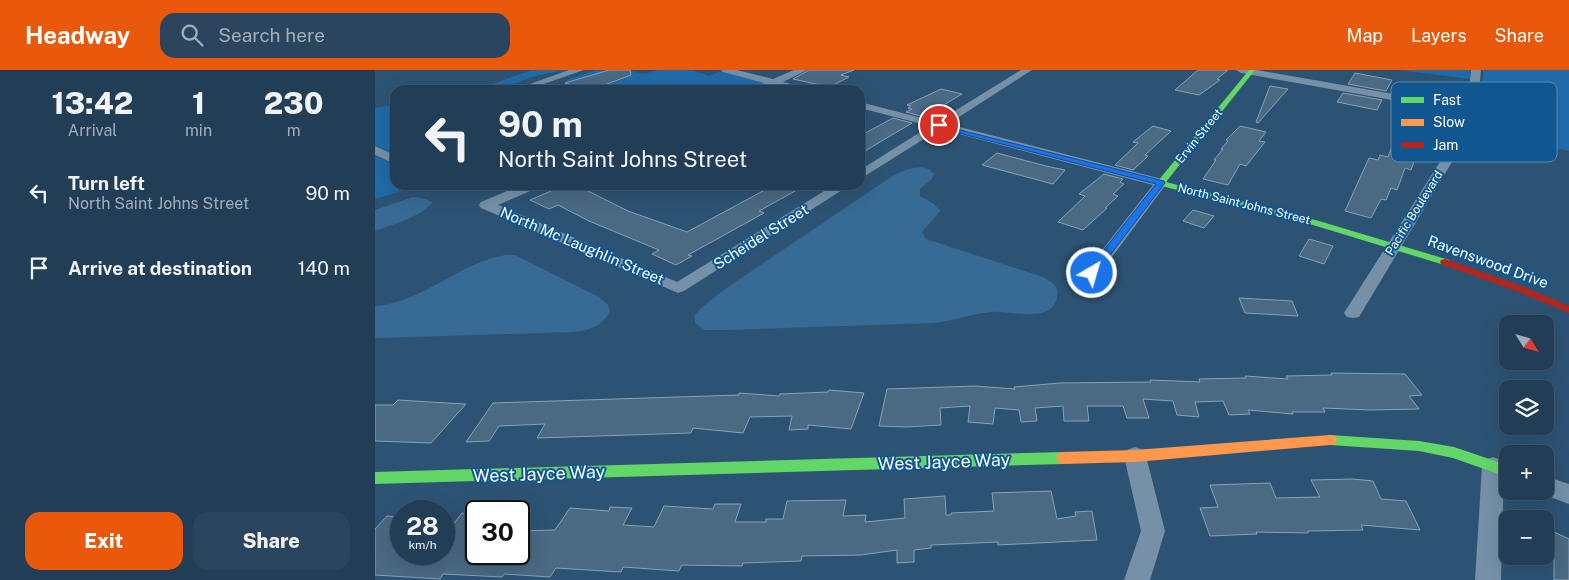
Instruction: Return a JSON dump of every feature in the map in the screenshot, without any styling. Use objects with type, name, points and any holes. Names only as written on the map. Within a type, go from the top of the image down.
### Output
[{"type":"street","points":[[535,84],[579,70]]},
{"type":"street","points":[[725,70],[785,85]]},
{"type":"street","points":[[767,85],[802,70]]},
{"type":"street","points":[[865,171],[1027,70]]},
{"type":"street","points":[[1248,71],[1391,96]]},
{"type":"street","name":"Ervin Street","points":[[1092,273],[1248,71]]},
{"type":"street","name":"North Saint Johns Street","points":[[865,106],[1341,228],[1395,244]]},
{"type":"street","points":[[375,150],[390,158]]},
{"type":"street","name":"Pacific Boulevard","points":[[1353,313],[1446,162]]},
{"type":"street","name":"North Mc Laughlin Street","points":[[519,190],[486,204],[679,288]]},
{"type":"street","name":"Scheidel Street","points":[[679,288],[835,190]]},
{"type":"street","name":"Ravenswood Drive","points":[[1395,244],[1496,279],[1569,310]]},
{"type":"street","name":"West Jayce Way","points":[[375,478],[1135,456],[1337,440],[1419,446],[1454,453],[1499,468]]},
{"type":"street","points":[[1135,456],[1153,531],[1137,580]]},
{"type":"street","points":[[1488,580],[1499,477]]},
{"type":"street","points":[[1554,488],[1569,494]]},
{"type":"shaded area","points":[[532,70],[566,70],[535,76],[510,85],[490,85]]},
{"type":"shaded area","points":[[596,70],[628,70],[644,74],[658,70],[692,70],[709,76],[721,71],[766,82],[759,85],[562,85],[569,79]]},
{"type":"shaded area","points":[[1400,70],[1470,70],[1470,79]]},
{"type":"shaded area","points":[[1483,70],[1569,70],[1569,151],[1557,149],[1557,82],[1483,82]]},
{"type":"shaded area","points":[[390,106],[390,152],[375,145],[375,108]]},
{"type":"shaded area","points":[[375,156],[390,163],[390,190],[406,190],[375,199]]},
{"type":"shaded area","points":[[921,167],[929,169],[934,174],[932,179],[920,189],[920,196],[934,204],[940,211],[922,232],[926,239],[1043,277],[1056,287],[1058,293],[1054,306],[1039,314],[991,312],[933,323],[705,330],[695,323],[694,316],[702,307],[728,287],[894,175],[908,169]]},
{"type":"shaded area","points":[[413,197],[426,199],[432,203],[413,217],[375,231],[375,210]]},
{"type":"shaded area","points":[[515,255],[599,297],[608,305],[610,311],[603,321],[595,327],[573,332],[375,338],[375,306],[409,298],[473,266],[489,259]]},
{"type":"building","points":[[609,70],[630,70],[631,75],[604,85],[572,85],[565,83]]},
{"type":"building","points":[[809,70],[854,70],[841,75],[849,77],[833,85],[820,85],[793,79]]},
{"type":"building","points":[[1198,70],[1228,70],[1217,79],[1220,80],[1199,95],[1175,90]]},
{"type":"building","points":[[1355,73],[1392,80],[1386,91],[1348,84]]},
{"type":"building","points":[[1270,86],[1288,89],[1258,123],[1256,122]]},
{"type":"building","points":[[941,89],[962,94],[924,117],[906,112],[912,109],[908,108],[911,106],[907,105]]},
{"type":"building","points":[[1343,93],[1382,100],[1377,110],[1337,102]]},
{"type":"building","points":[[893,118],[912,123],[865,151],[865,133]]},
{"type":"building","points":[[1153,126],[1171,131],[1145,155],[1148,156],[1133,170],[1115,165],[1138,143],[1133,142]]},
{"type":"building","points":[[1240,126],[1266,132],[1259,141],[1265,142],[1246,166],[1240,164],[1228,185],[1203,179],[1228,141],[1226,140]]},
{"type":"building","points":[[1391,149],[1391,162],[1414,162],[1411,170],[1405,168],[1397,190],[1391,188],[1386,200],[1381,199],[1371,218],[1345,211],[1369,158],[1378,160],[1380,155],[1388,157]]},
{"type":"building","points":[[997,153],[1065,170],[1053,184],[982,165]]},
{"type":"building","points":[[1104,174],[1123,179],[1120,182],[1124,184],[1113,194],[1118,196],[1105,208],[1107,208],[1083,230],[1058,222],[1085,196],[1079,194]]},
{"type":"building","points":[[553,190],[586,190],[628,211],[687,232],[765,190],[797,190],[759,211],[764,213],[688,255],[692,256],[676,265],[652,254],[659,250],[589,221],[558,205],[549,209],[530,200]]},
{"type":"building","points":[[1193,210],[1214,216],[1204,228],[1183,221]]},
{"type":"building","points":[[1309,239],[1333,246],[1324,264],[1299,256]]},
{"type":"building","points":[[1239,298],[1292,301],[1298,316],[1245,313]]},
{"type":"building","points":[[1331,373],[1405,374],[1422,395],[1409,396],[1419,409],[1370,410],[1323,408],[1325,412],[1292,412],[1293,414],[1248,410],[1250,414],[1229,415],[1223,401],[1195,402],[1199,417],[1177,415],[1173,401],[1143,399],[1149,418],[1127,418],[1123,406],[1087,406],[1089,421],[1064,421],[1063,406],[1035,408],[1037,421],[1021,422],[1019,410],[995,408],[993,424],[968,422],[970,406],[940,408],[941,425],[879,426],[887,389],[975,386],[1015,389],[1014,387],[1060,383],[1151,382],[1150,380],[1200,382],[1199,379],[1246,378],[1245,376],[1288,379],[1286,376],[1332,375]]},
{"type":"building","points":[[829,390],[864,393],[851,429],[808,425],[808,429],[789,430],[792,416],[750,417],[743,433],[693,428],[691,433],[537,438],[545,424],[499,426],[489,441],[466,442],[493,403],[739,395],[739,393],[779,396],[780,394],[828,392]]},
{"type":"building","points":[[398,400],[466,404],[431,443],[375,441],[375,405],[393,405]]},
{"type":"building","points":[[1352,479],[1373,481],[1381,499],[1406,501],[1420,530],[1361,525],[1363,530],[1308,531],[1308,533],[1256,532],[1257,534],[1210,536],[1200,508],[1218,507],[1210,485],[1270,483],[1276,498],[1320,497],[1311,480]]},
{"type":"building","points":[[1051,491],[1057,519],[1076,516],[1075,512],[1092,511],[1097,540],[998,545],[998,542],[931,545],[931,548],[914,550],[914,562],[897,563],[897,550],[861,555],[802,556],[801,561],[743,563],[742,566],[682,565],[679,571],[623,567],[621,572],[556,568],[550,577],[504,574],[502,577],[443,574],[440,579],[375,575],[375,529],[387,516],[390,516],[390,565],[455,565],[455,522],[462,513],[465,513],[465,565],[530,565],[530,531],[555,530],[570,508],[609,511],[610,507],[632,508],[623,525],[654,527],[664,506],[713,509],[715,504],[741,504],[735,522],[766,522],[766,519],[783,519],[787,501],[846,500],[843,516],[866,515],[865,522],[905,518],[904,499],[945,496],[946,515],[951,515],[951,513],[994,511],[992,493]]},
{"type":"building","points":[[1554,532],[1569,539],[1569,580],[1554,580]]},
{"type":"traffic: fast","points":[[1252,70],[1161,183],[1316,223],[1445,262]]},
{"type":"traffic: fast","points":[[1330,440],[1419,446],[1454,453],[1499,468]]},
{"type":"traffic: fast","points":[[375,478],[1063,458]]},
{"type":"traffic: slow","points":[[1063,458],[1135,456],[1330,440]]},
{"type":"traffic: jam","points":[[1445,262],[1520,289],[1569,310]]},
{"type":"route","points":[[939,125],[1161,183],[1092,273]]}]
